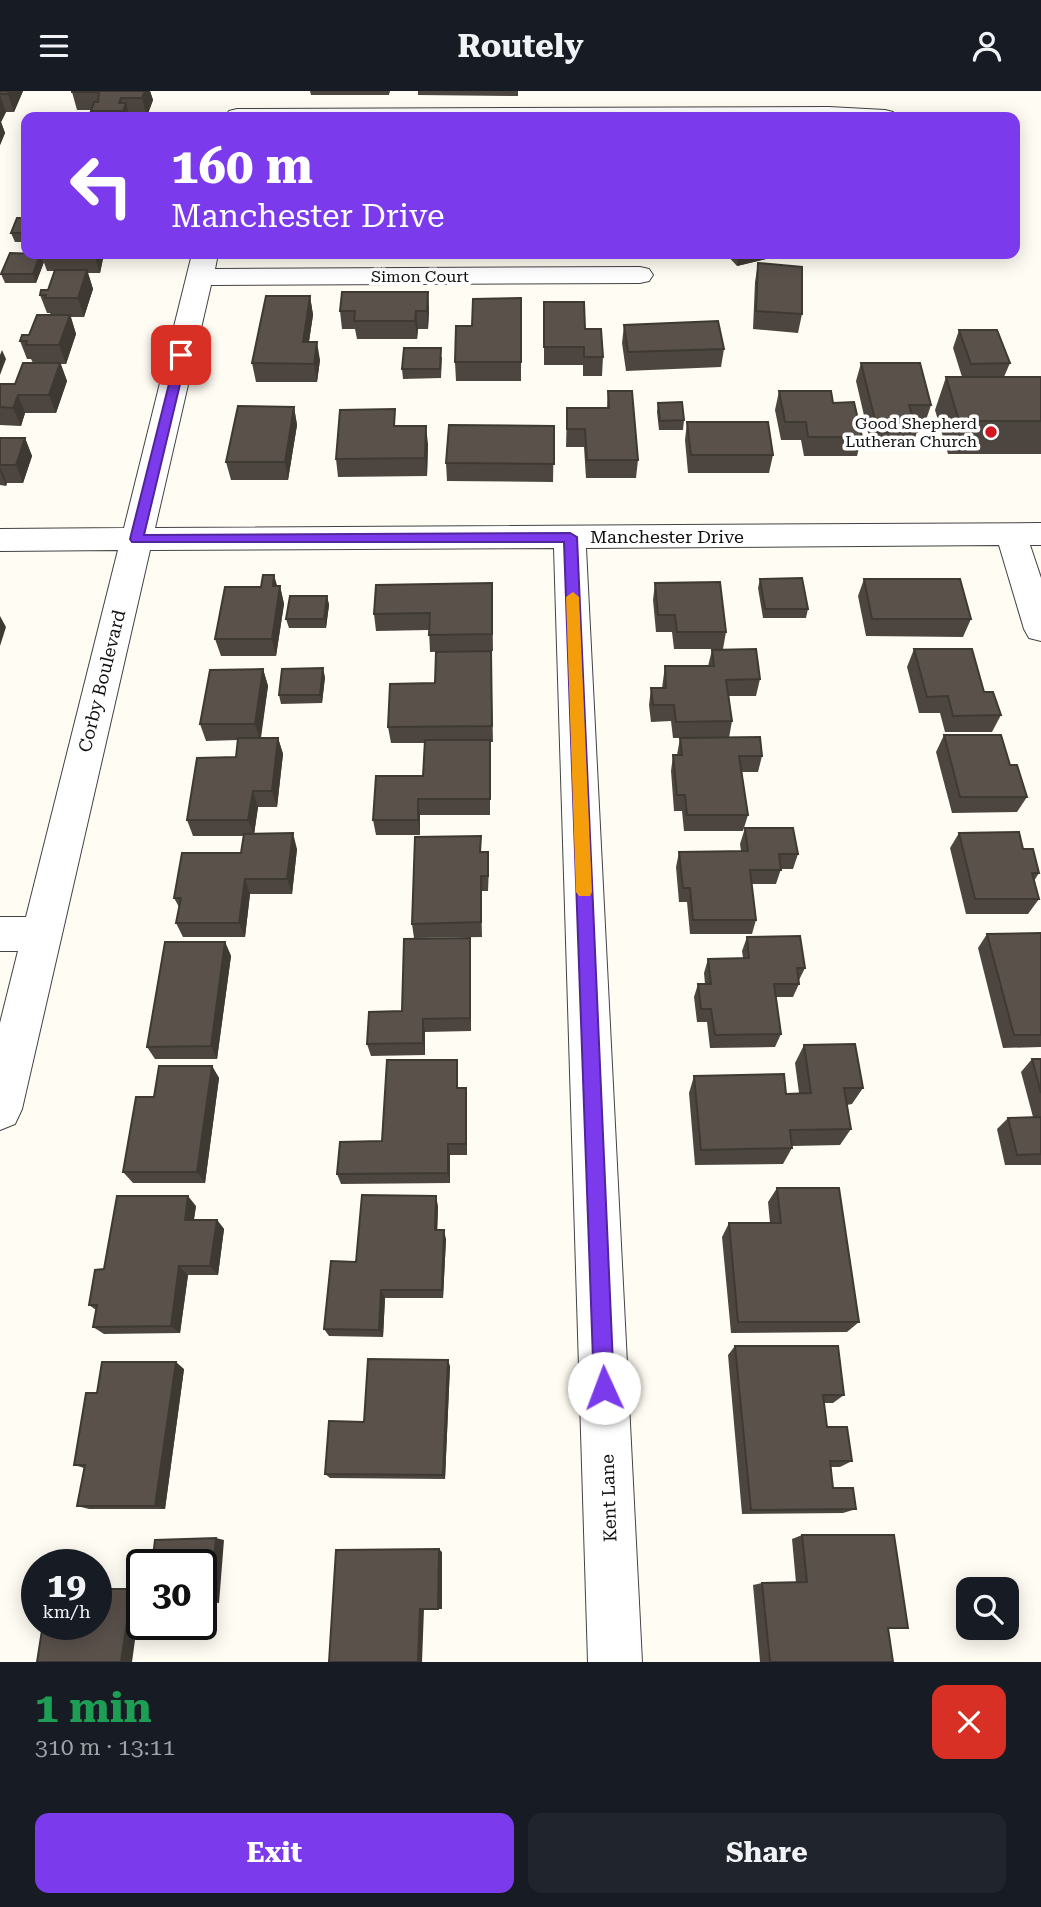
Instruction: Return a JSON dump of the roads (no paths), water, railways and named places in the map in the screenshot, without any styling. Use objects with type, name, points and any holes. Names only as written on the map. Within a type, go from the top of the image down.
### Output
[{"type":"street","points":[[238,112],[243,91]]},
{"type":"street","name":"Simon Court","points":[[203,265],[640,275]]},
{"type":"street","name":"Corby Boulevard","points":[[0,1109],[203,265]]},
{"type":"street","points":[[1026,534],[1041,629]]},
{"type":"street","name":"Manchester Drive","points":[[0,540],[1026,534]]},
{"type":"street","name":"Kent Lane","points":[[570,537],[615,1662]]},
{"type":"street","points":[[0,934],[42,934]]},
{"type":"place","name":"Good Shepherd Lutheran Church","points":[[991,432]]}]
